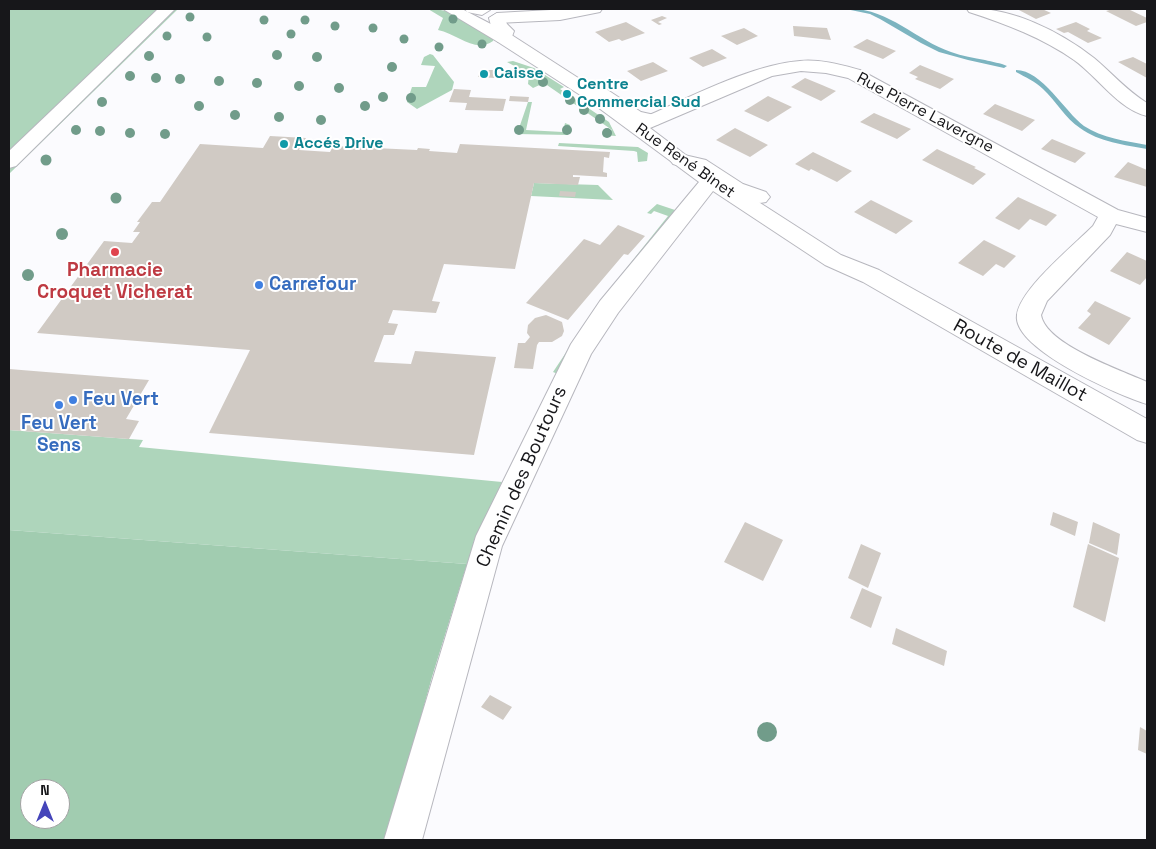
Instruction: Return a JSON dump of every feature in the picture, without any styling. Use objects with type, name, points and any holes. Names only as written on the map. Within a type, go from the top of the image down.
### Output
[{"type":"street","points":[[9,162],[167,9]]},
{"type":"street","name":"Rue René Binet","points":[[452,9],[504,38],[573,82],[644,123],[837,249],[871,276],[894,290]]},
{"type":"street","name":"Rue René Binet","points":[[478,9],[497,18],[614,92],[680,160]]},
{"type":"street","points":[[504,38],[506,31],[499,26],[497,18],[560,14],[594,9]]},
{"type":"street","points":[[526,36],[525,28],[528,25],[604,9]]},
{"type":"street","points":[[975,9],[1026,27],[1051,39],[1080,57],[1127,97],[1147,110]]},
{"type":"street","points":[[526,60],[668,155],[699,164],[716,180],[758,197]]},
{"type":"street","name":"Rue Pierre Lavergne","points":[[644,123],[768,71],[801,66],[840,70],[854,74],[941,120],[1110,215],[1147,224]]},
{"type":"street","name":"Rue René Binet","points":[[716,180],[833,260],[871,276]]},
{"type":"street","name":"Chemin des Boutours","points":[[403,840],[486,546],[580,351],[609,307],[716,180]]},
{"type":"street","points":[[1110,215],[1102,230],[1036,297],[1029,315],[1030,322],[1039,337],[1059,352],[1147,394]]},
{"type":"street","name":"Route de Maillot","points":[[894,290],[1147,432]]},
{"type":"green space","points":[[9,9],[160,9],[9,153]]},
{"type":"green space","points":[[172,9],[178,9],[9,174],[9,168]]},
{"type":"green space","points":[[428,9],[446,11],[463,17],[494,38],[493,41],[480,45],[473,44],[438,30],[443,18]]},
{"type":"green space","points":[[430,54],[433,55],[454,82],[452,90],[417,109],[407,102],[412,87],[426,87],[435,66],[421,65],[424,57]]},
{"type":"green space","points":[[513,61],[534,68],[564,87],[560,89],[609,122],[616,136],[602,135],[612,130],[544,83],[533,88],[528,84],[529,74],[507,62]]},
{"type":"green space","points":[[528,102],[532,102],[526,130],[563,132],[565,123],[570,125],[568,135],[517,134]]},
{"type":"green space","points":[[559,143],[638,147],[648,153],[647,161],[638,162],[637,152],[634,151],[558,146]]},
{"type":"green space","points":[[534,183],[598,185],[613,200],[531,196]]},
{"type":"green space","points":[[657,204],[678,211],[558,374],[553,372],[601,300],[668,216],[654,211],[651,214],[647,213]]},
{"type":"green space","points":[[9,430],[143,440],[139,447],[502,482],[467,564],[9,530]]},
{"type":"green space","points":[[9,530],[467,564],[432,677],[387,840],[9,840]]},
{"type":"building","points":[[1017,9],[1042,9],[1051,13],[1036,19]]},
{"type":"building","points":[[1128,9],[1147,18],[1147,22],[1136,26],[1106,11]]},
{"type":"building","points":[[662,16],[667,18],[658,22],[662,24],[659,25],[651,20]]},
{"type":"building","points":[[626,22],[645,33],[622,41],[619,39],[609,42],[595,32]]},
{"type":"building","points":[[1076,22],[1090,29],[1087,31],[1102,38],[1088,43],[1068,32],[1064,33],[1056,29]]},
{"type":"building","points":[[793,26],[827,28],[831,40],[794,36]]},
{"type":"building","points":[[744,28],[758,36],[737,45],[721,36]]},
{"type":"building","points":[[867,39],[896,51],[883,59],[853,47]]},
{"type":"building","points":[[712,49],[727,58],[703,67],[689,58]]},
{"type":"building","points":[[1133,57],[1147,64],[1147,78],[1118,62]]},
{"type":"building","points":[[653,62],[668,71],[641,81],[627,71]]},
{"type":"building","points":[[920,65],[954,79],[940,89],[915,79],[918,77],[909,73]]},
{"type":"building","points":[[480,70],[497,70],[495,78],[478,77]]},
{"type":"building","points":[[805,78],[836,91],[821,101],[791,87]]},
{"type":"building","points":[[454,89],[471,90],[469,97],[506,99],[503,111],[465,110],[467,103],[449,102]]},
{"type":"building","points":[[510,96],[529,97],[528,102],[509,101]]},
{"type":"building","points":[[768,96],[792,107],[768,122],[744,111]]},
{"type":"building","points":[[995,104],[1035,120],[1022,131],[983,114]]},
{"type":"building","points":[[874,113],[911,129],[897,139],[860,122]]},
{"type":"building","points":[[735,128],[768,145],[750,157],[716,140]]},
{"type":"building","name":"Carrefour","points":[[270,136],[306,138],[299,150],[330,152],[333,146],[417,150],[418,148],[430,149],[429,151],[457,153],[460,144],[610,152],[609,158],[604,157],[603,172],[607,173],[607,177],[573,175],[573,177],[580,177],[578,185],[534,183],[515,269],[444,264],[432,301],[440,302],[436,313],[393,310],[388,323],[398,324],[394,335],[384,335],[374,362],[411,364],[415,351],[496,357],[474,455],[209,433],[250,350],[37,333],[104,241],[132,243],[140,232],[133,232],[140,222],[137,222],[152,202],[160,202],[200,144],[263,148]]},
{"type":"building","points":[[1052,139],[1086,153],[1075,163],[1041,149]]},
{"type":"building","points":[[937,149],[976,167],[974,168],[986,174],[973,185],[922,160]]},
{"type":"building","points":[[813,152],[852,171],[837,182],[811,169],[809,171],[795,164]]},
{"type":"building","points":[[1128,162],[1147,170],[1147,187],[1114,177]]},
{"type":"building","points":[[560,191],[576,192],[575,197],[559,196]]},
{"type":"building","points":[[1018,197],[1057,215],[1046,226],[1030,219],[1019,230],[995,218]]},
{"type":"building","points":[[871,200],[913,221],[896,234],[854,212]]},
{"type":"building","points":[[618,225],[645,236],[628,255],[624,254],[568,320],[526,303],[584,239],[600,245]]},
{"type":"building","points":[[984,240],[1016,256],[1004,268],[996,264],[983,276],[958,263]]},
{"type":"building","points":[[1127,252],[1147,261],[1147,277],[1140,285],[1110,271]]},
{"type":"building","points":[[1095,301],[1131,318],[1109,345],[1078,328],[1091,314],[1087,311]]},
{"type":"building","points":[[546,315],[562,322],[564,331],[562,336],[552,342],[539,342],[533,369],[514,368],[518,343],[525,343],[530,337],[527,333],[528,325],[535,318]]},
{"type":"building","name":"Feu Vert","points":[[9,369],[149,380],[126,419],[139,421],[129,439],[9,430]]},
{"type":"building","points":[[1053,512],[1078,522],[1075,536],[1050,525]]},
{"type":"building","points":[[745,522],[783,540],[763,581],[724,562]]},
{"type":"building","points":[[1093,522],[1120,534],[1117,555],[1089,543]]},
{"type":"building","points":[[861,544],[881,553],[868,588],[848,578]]},
{"type":"building","points":[[1088,544],[1119,558],[1105,622],[1073,607]]},
{"type":"building","points":[[862,588],[882,597],[871,628],[850,618]]},
{"type":"building","points":[[896,628],[947,651],[944,666],[892,644]]},
{"type":"building","points":[[490,695],[512,707],[503,720],[481,707]]},
{"type":"building","points":[[1140,727],[1147,731],[1147,754],[1138,750]]},
{"type":"waterway","points":[[849,9],[872,13],[941,50],[1004,66]]},
{"type":"waterway","points":[[1018,71],[1045,87],[1067,113],[1082,127],[1109,139],[1147,147]]},
{"type":"place","name":"Caisse","points":[[484,74]]},
{"type":"place","name":"Centre Commercial Sud","points":[[567,94]]},
{"type":"place","name":"Accés Drive","points":[[284,144]]},
{"type":"place","name":"Pharmacie Croquet Vicherat","points":[[115,252]]},
{"type":"place","name":"Carrefour","points":[[259,285]]},
{"type":"place","name":"Feu Vert","points":[[73,400]]},
{"type":"place","name":"Feu Vert Sens","points":[[59,405]]}]
